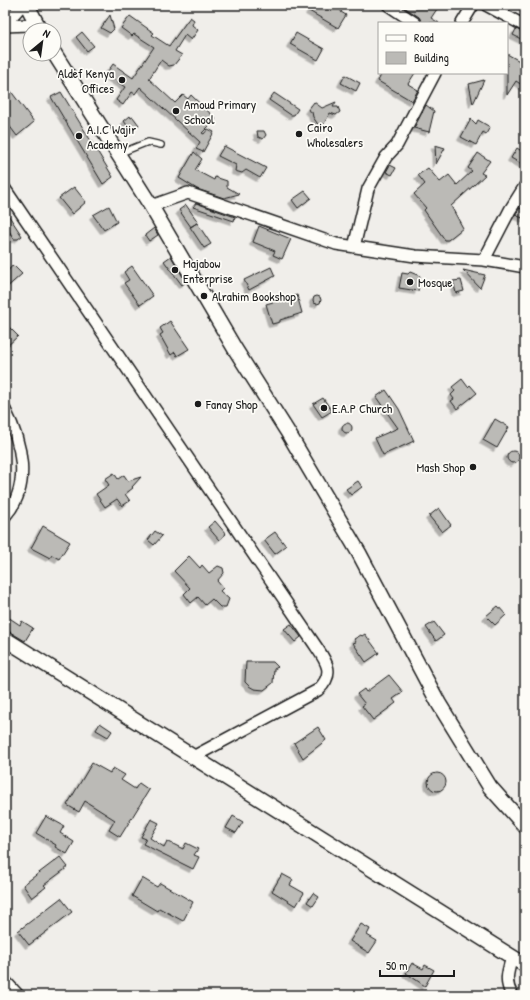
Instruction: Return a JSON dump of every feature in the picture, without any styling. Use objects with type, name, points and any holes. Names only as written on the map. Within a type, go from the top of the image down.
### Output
[{"type":"street","points":[[5,25],[22,5]]},
{"type":"street","points":[[27,5],[36,22]]},
{"type":"street","points":[[388,5],[414,22]]},
{"type":"street","points":[[463,22],[473,5]]},
{"type":"street","points":[[486,5],[525,26]]},
{"type":"street","points":[[5,25],[22,25]]},
{"type":"street","points":[[60,62],[151,206],[235,349],[288,431],[355,546],[447,717],[490,787],[525,826]]},
{"type":"street","points":[[354,247],[368,189],[386,157],[396,145],[434,74]]},
{"type":"street","points":[[484,260],[510,210],[525,186]]},
{"type":"street","points":[[5,189],[43,247],[314,642],[327,664],[329,673],[328,678],[318,690],[193,757]]},
{"type":"street","points":[[151,206],[188,193],[336,244],[415,256],[484,260],[525,267]]},
{"type":"street","points":[[5,410],[18,441],[22,477],[17,499],[5,516]]},
{"type":"street","points":[[5,639],[525,965]]},
{"type":"street","points":[[512,956],[506,974],[507,982],[512,995]]},
{"type":"street","points":[[5,981],[18,995]]},
{"type":"lane","points":[[117,154],[148,142],[161,145]]},
{"type":"building","points":[[313,5],[343,5],[341,12],[346,15],[338,28],[309,11]]},
{"type":"building","points":[[401,5],[416,5],[421,8],[422,5],[430,5],[437,9],[431,18],[437,22],[422,22],[419,17]]},
{"type":"building","points":[[110,15],[114,29],[110,33],[101,28]]},
{"type":"building","points":[[130,16],[154,33],[152,35],[169,46],[190,17],[194,20],[192,25],[198,30],[191,40],[185,35],[175,51],[182,55],[174,65],[169,66],[161,60],[149,79],[175,103],[183,95],[188,99],[191,95],[216,119],[202,133],[204,134],[208,129],[214,132],[203,152],[196,149],[200,142],[140,87],[135,94],[132,92],[123,105],[116,100],[125,87],[106,74],[113,64],[133,78],[154,47],[134,34],[132,36],[121,28]]},
{"type":"building","points":[[516,29],[525,33],[525,41],[513,35]]},
{"type":"building","points":[[82,32],[94,46],[87,51],[76,37]]},
{"type":"building","points":[[296,33],[324,49],[318,60],[290,44]]},
{"type":"building","points":[[508,55],[525,64],[525,87],[516,81],[507,95]]},
{"type":"building","points":[[382,74],[414,74],[408,84],[418,90],[412,101],[378,81]]},
{"type":"building","points":[[345,75],[360,83],[356,91],[341,83]]},
{"type":"building","points":[[484,80],[473,104],[469,84]]},
{"type":"building","points":[[10,90],[34,122],[17,136],[5,120],[5,93]]},
{"type":"building","points":[[61,92],[113,177],[103,184],[51,97]]},
{"type":"building","points":[[274,93],[298,109],[294,115],[291,115],[269,100]]},
{"type":"building","points":[[314,102],[322,108],[336,102],[333,107],[338,107],[340,112],[336,115],[330,113],[321,129],[313,117],[312,112],[308,110]]},
{"type":"building","points":[[426,105],[434,111],[429,132],[414,128]]},
{"type":"building","points":[[130,116],[131,118],[133,117],[139,125],[131,131],[124,121]]},
{"type":"building","points":[[471,119],[476,124],[478,120],[490,127],[486,134],[483,132],[476,145],[461,137]]},
{"type":"building","points":[[257,131],[264,131],[266,135],[263,139],[258,137]]},
{"type":"building","points":[[435,145],[445,148],[436,164]]},
{"type":"building","points":[[224,146],[266,168],[260,178],[246,170],[242,173],[235,171],[236,165],[218,156]]},
{"type":"building","points":[[517,148],[525,153],[525,166],[511,158]]},
{"type":"building","points":[[194,152],[202,159],[195,170],[214,180],[215,177],[227,181],[227,187],[239,194],[224,198],[197,189],[179,178]]},
{"type":"building","points":[[478,153],[490,161],[481,173],[485,175],[451,206],[463,228],[448,240],[445,240],[424,210],[426,208],[414,194],[425,184],[418,175],[428,168],[440,182],[449,175],[457,185],[472,171],[468,168]]},
{"type":"building","points":[[390,165],[396,168],[392,175],[386,172]]},
{"type":"building","points":[[74,187],[86,202],[72,214],[59,198]]},
{"type":"building","points":[[305,191],[311,198],[298,208],[292,200]]},
{"type":"building","points":[[196,203],[235,217],[234,221],[193,207]]},
{"type":"building","points":[[186,205],[198,222],[191,227],[179,210]]},
{"type":"building","points":[[109,206],[117,222],[104,230],[93,215]]},
{"type":"building","points":[[520,208],[525,210],[525,219],[515,215]]},
{"type":"building","points":[[5,210],[22,236],[18,239],[14,239],[5,224]]},
{"type":"building","points":[[197,223],[211,244],[204,248],[190,227]]},
{"type":"building","points":[[259,226],[291,239],[282,259],[273,255],[275,251],[253,242]]},
{"type":"building","points":[[154,228],[158,235],[149,241],[145,235]]},
{"type":"building","points":[[171,256],[186,282],[182,285],[164,261]]},
{"type":"building","points":[[13,265],[22,274],[5,289],[5,274]]},
{"type":"building","points":[[132,266],[153,296],[140,305],[124,283],[129,280],[124,272]]},
{"type":"building","points":[[271,267],[275,276],[249,290],[244,280]]},
{"type":"building","points":[[463,270],[485,275],[480,288]]},
{"type":"building","points":[[410,272],[420,276],[418,291],[399,288],[402,273],[408,274]]},
{"type":"building","points":[[461,280],[464,291],[456,293],[453,281]]},
{"type":"building","points":[[297,295],[302,313],[272,324],[266,304]]},
{"type":"building","points":[[315,296],[319,296],[321,300],[319,304],[315,304],[313,302],[313,298]]},
{"type":"building","points":[[170,321],[189,349],[177,356],[175,352],[171,355],[160,335],[163,333],[160,328]]},
{"type":"building","points":[[5,323],[18,336],[5,348]]},
{"type":"building","points":[[462,379],[468,387],[470,385],[477,393],[457,409],[451,401],[454,399],[451,395],[455,391],[452,387]]},
{"type":"building","points":[[386,390],[399,409],[414,441],[383,455],[375,438],[398,428],[376,397]]},
{"type":"building","points":[[323,398],[332,411],[322,417],[313,404]]},
{"type":"building","points":[[495,419],[509,427],[497,448],[483,440]]},
{"type":"building","points":[[345,423],[349,423],[352,428],[349,433],[345,433],[342,430],[342,426]]},
{"type":"building","points":[[511,451],[515,451],[519,457],[515,463],[511,463],[507,459],[507,455]]},
{"type":"building","points":[[114,473],[118,479],[124,475],[128,481],[141,477],[132,487],[133,488],[125,494],[130,501],[122,506],[117,499],[105,507],[96,494],[109,485],[105,479]]},
{"type":"building","points":[[358,481],[362,487],[351,495],[346,489]]},
{"type":"building","points":[[439,508],[451,525],[442,532],[429,516]]},
{"type":"building","points":[[215,521],[226,534],[219,540],[208,527]]},
{"type":"building","points":[[43,526],[70,542],[59,559],[52,555],[50,558],[31,548]]},
{"type":"building","points":[[155,531],[162,536],[154,545],[148,540]]},
{"type":"building","points":[[275,532],[286,546],[275,554],[264,540]]},
{"type":"building","points":[[189,556],[200,568],[202,565],[209,573],[218,566],[223,568],[224,573],[217,581],[223,588],[220,591],[229,599],[226,607],[220,607],[212,599],[205,605],[198,597],[191,603],[184,594],[190,588],[174,571]]},
{"type":"building","points":[[498,606],[506,615],[495,625],[486,616]]},
{"type":"building","points":[[5,615],[20,625],[22,621],[33,628],[25,641],[5,629]]},
{"type":"building","points":[[434,622],[444,635],[436,641],[426,627]]},
{"type":"building","points":[[291,624],[301,637],[295,642],[284,629]]},
{"type":"building","points":[[365,634],[379,653],[366,662],[353,643],[356,642],[354,639]]},
{"type":"building","points":[[246,662],[273,662],[278,667],[274,669],[273,683],[264,690],[254,689],[249,686],[245,682]]},
{"type":"building","points":[[389,675],[403,692],[393,699],[396,703],[373,720],[362,706],[365,704],[357,694],[364,689],[366,692]]},
{"type":"building","points":[[100,723],[112,731],[108,737],[96,730]]},
{"type":"building","points":[[318,727],[326,740],[303,758],[294,743]]},
{"type":"building","points":[[92,763],[110,773],[113,768],[125,775],[121,780],[135,789],[139,783],[149,790],[120,837],[109,830],[115,820],[85,801],[79,812],[67,805]]},
{"type":"building","points":[[433,773],[441,773],[446,778],[444,789],[441,791],[433,791],[428,786],[428,778]]},
{"type":"building","points":[[46,816],[64,826],[60,833],[74,842],[67,854],[55,847],[56,845],[36,833]]},
{"type":"building","points":[[233,816],[243,822],[236,833],[226,828]]},
{"type":"building","points":[[151,819],[159,823],[150,838],[164,847],[167,841],[183,849],[186,843],[198,849],[194,855],[199,857],[193,869],[143,844],[146,839],[141,837]]},
{"type":"building","points":[[60,857],[68,867],[44,885],[46,887],[32,898],[23,885]]},
{"type":"building","points":[[282,874],[293,880],[290,885],[304,893],[296,906],[272,891]]},
{"type":"building","points":[[142,878],[157,887],[160,883],[193,902],[183,921],[159,908],[157,911],[132,896]]},
{"type":"building","points":[[313,893],[319,897],[313,906],[307,902]]},
{"type":"building","points":[[61,898],[72,912],[29,945],[18,931]]},
{"type":"building","points":[[361,924],[370,929],[367,935],[377,941],[369,953],[350,941]]},
{"type":"building","points":[[412,963],[423,969],[425,965],[434,970],[425,986],[406,973]]},
{"type":"place","name":"Aldef Kenya Offices","points":[[122,80]]},
{"type":"place","name":"Amoud Primary School","points":[[176,111]]},
{"type":"place","name":"Cairo Wholesalers","points":[[299,134]]},
{"type":"place","name":"A.I.C Wajir Academy","points":[[79,136]]},
{"type":"place","name":"Majabow Enterprise","points":[[175,270]]},
{"type":"place","name":"Mosque","points":[[410,282]]},
{"type":"place","name":"Alrahim Bookshop","points":[[204,296]]},
{"type":"place","name":"Fanay Shop","points":[[198,404]]},
{"type":"place","name":"E.A.P Church","points":[[324,408]]},
{"type":"place","name":"Mash Shop","points":[[473,467]]}]
